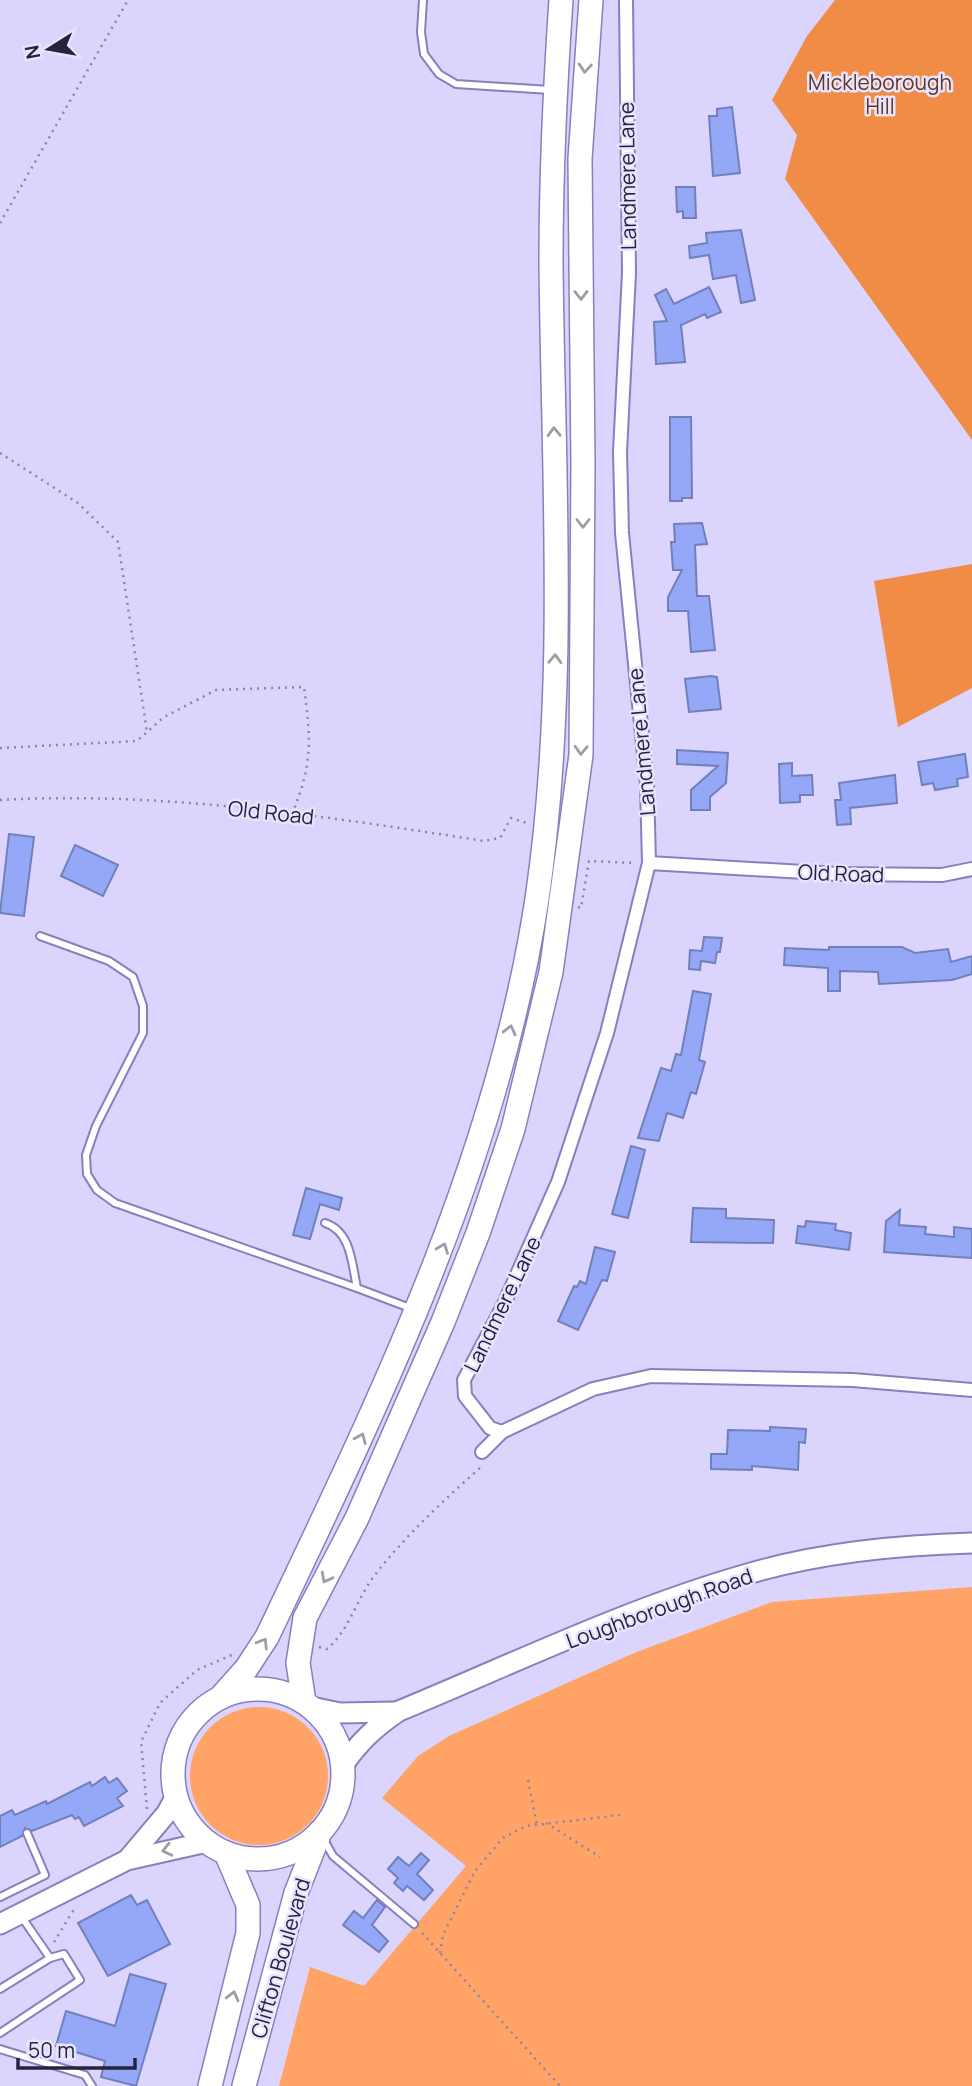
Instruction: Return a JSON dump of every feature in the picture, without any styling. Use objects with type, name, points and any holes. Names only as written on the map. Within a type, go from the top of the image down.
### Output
[{"type":"highway","points":[[221,1697],[242,1690],[264,1689],[285,1693],[307,1705],[329,1728],[342,1767],[338,1802],[320,1832],[286,1854],[266,1858],[217,1847],[193,1829],[176,1796],[173,1776],[180,1738],[191,1721],[221,1697],[246,1669],[267,1637],[418,1311],[452,1225],[489,1109],[524,968],[542,855],[555,649],[551,239],[555,90],[561,0]]},
{"type":"highway","points":[[307,1705],[298,1663],[305,1618],[357,1518],[443,1322],[478,1233],[513,1129],[551,972],[581,755],[583,465],[580,159],[591,0]]},
{"type":"highway","name":"Clifton Boulevard","points":[[244,2086],[296,1893],[320,1832]]},
{"type":"highway","name":"Clifton Boulevard","points":[[211,2086],[248,1933],[247,1905],[217,1847]]},
{"type":"main road","name":"Loughborough Road","points":[[342,1767],[357,1745],[376,1726],[399,1711],[646,1608],[752,1572],[867,1549],[972,1543]]},
{"type":"main road","name":"Loughborough Road","points":[[307,1705],[359,1714],[399,1711]]},
{"type":"main road","points":[[127,1860],[166,1814],[176,1796]]},
{"type":"main road","points":[[0,1924],[127,1860],[217,1847]]},
{"type":"street","name":"Landmere Lane","points":[[502,1432],[490,1428],[465,1396],[464,1380],[504,1304],[558,1182],[607,1033],[649,863],[647,785],[622,533],[620,452],[629,260],[626,0]]},
{"type":"street","name":"Old Road","points":[[649,863],[838,874],[943,874],[972,869]]},
{"type":"street","points":[[482,1452],[502,1432],[593,1389],[651,1377],[853,1380],[972,1390]]},
{"type":"lane","points":[[423,0],[421,32],[424,54],[439,74],[456,84],[555,90]]},
{"type":"lane","points":[[40,936],[109,961],[133,978],[144,1006],[143,1033],[96,1126],[86,1155],[87,1174],[97,1190],[115,1203],[418,1311]]},
{"type":"lane","points":[[325,1223],[337,1227],[344,1236],[357,1288]]},
{"type":"lane","points":[[320,1832],[333,1856],[414,1924]]},
{"type":"lane","points":[[0,1897],[45,1875],[27,1833]]},
{"type":"lane","points":[[20,1914],[48,1956]]},
{"type":"lane","points":[[0,1989],[48,1956],[64,1954],[80,1980],[0,2033]]},
{"type":"lane","points":[[0,2049],[85,2075],[92,2086]]},
{"type":"path","points":[[0,223],[128,0]]},
{"type":"path","points":[[0,453],[78,503],[118,542],[147,732]]},
{"type":"path","points":[[0,748],[137,741],[164,717],[216,690],[304,687],[311,744],[305,782],[292,814]]},
{"type":"path","name":"Old Road","points":[[0,800],[144,802],[292,814],[484,841],[500,838],[511,818],[528,823]]},
{"type":"path","points":[[581,908],[589,861],[649,863]]},
{"type":"path","points":[[528,1780],[537,1825]]},
{"type":"path","points":[[440,1953],[443,1935],[475,1871],[488,1854],[515,1830],[546,1823],[621,1815]]},
{"type":"path","points":[[546,1823],[600,1857]]},
{"type":"path","points":[[48,1956],[94,1877]]},
{"type":"path","points":[[414,1924],[560,2086]]},
{"type":"shaded area","points":[[972,1587],[972,2086],[279,2086],[310,1967],[364,1986],[466,1866],[382,1798],[418,1756],[449,1736],[634,1653],[772,1602]]},
{"type":"shaded area","points":[[259,1707],[286,1712],[308,1727],[323,1749],[328,1776],[323,1803],[308,1825],[286,1840],[259,1845],[232,1840],[210,1825],[195,1803],[190,1776],[195,1749],[210,1727],[232,1712]]},
{"type":"green space","name":"Mickleborough Hill","points":[[835,0],[972,0],[972,440],[785,179],[797,135],[772,100],[807,36]]},
{"type":"green space","points":[[972,564],[972,688],[898,727],[874,581]]},
{"type":"building","points":[[732,107],[740,173],[713,176],[709,116],[717,116],[717,109]]},
{"type":"building","points":[[676,187],[695,187],[696,218],[683,218],[683,211],[677,212]]},
{"type":"building","points":[[741,230],[755,300],[741,303],[736,275],[713,279],[709,255],[690,258],[689,246],[707,243],[706,233]]},
{"type":"building","points":[[709,287],[721,312],[707,318],[705,314],[681,325],[685,362],[656,364],[654,322],[667,321],[655,295],[666,289],[674,304]]},
{"type":"building","points":[[670,417],[691,417],[692,498],[682,498],[682,501],[670,501]]},
{"type":"building","points":[[702,523],[707,544],[695,545],[697,596],[709,596],[715,650],[691,652],[688,611],[668,611],[668,597],[682,570],[673,570],[671,542],[675,542],[674,524]]},
{"type":"building","points":[[717,677],[721,709],[689,712],[685,679]]},
{"type":"building","points":[[677,750],[728,753],[726,783],[710,797],[710,810],[691,810],[691,790],[718,766],[677,764]]},
{"type":"building","points":[[965,754],[968,777],[957,779],[958,786],[935,790],[933,783],[922,785],[918,762]]},
{"type":"building","points":[[792,763],[792,776],[812,775],[813,795],[800,795],[800,802],[780,803],[779,764]]},
{"type":"building","points":[[895,775],[897,803],[850,808],[851,824],[837,825],[835,800],[841,800],[839,783]]},
{"type":"building","points":[[9,834],[34,837],[24,916],[0,913]]},
{"type":"building","points":[[75,845],[118,865],[103,896],[61,876]]},
{"type":"building","points":[[704,937],[722,938],[715,963],[701,961],[700,970],[689,969],[690,950],[702,951]]},
{"type":"building","points":[[829,947],[902,947],[915,953],[948,949],[951,962],[972,956],[972,974],[952,980],[879,984],[878,972],[840,971],[840,991],[828,991],[828,968],[784,965],[785,948],[829,950]]},
{"type":"building","points":[[693,991],[711,994],[699,1060],[705,1062],[696,1094],[691,1092],[683,1118],[667,1113],[659,1141],[638,1138],[661,1068],[671,1071],[676,1054],[681,1055]]},
{"type":"building","points":[[631,1146],[645,1150],[628,1218],[612,1214]]},
{"type":"building","points":[[306,1188],[342,1198],[339,1210],[320,1204],[310,1239],[293,1235]]},
{"type":"building","points":[[693,1208],[726,1209],[726,1218],[774,1220],[773,1243],[691,1242]]},
{"type":"building","points":[[900,1210],[899,1225],[926,1227],[925,1234],[954,1237],[954,1227],[972,1229],[972,1258],[884,1252],[886,1221]]},
{"type":"building","points":[[806,1221],[836,1224],[835,1230],[851,1233],[849,1250],[796,1243],[798,1226],[805,1227]]},
{"type":"building","points":[[595,1247],[615,1252],[607,1281],[602,1280],[578,1330],[558,1321],[574,1286],[577,1287],[580,1281],[586,1284]]},
{"type":"building","points":[[770,1427],[806,1429],[805,1443],[799,1442],[798,1470],[752,1466],[752,1470],[711,1469],[711,1454],[727,1454],[728,1430],[770,1431]]},
{"type":"building","points":[[105,1777],[109,1783],[117,1778],[127,1791],[117,1798],[123,1806],[84,1826],[79,1817],[75,1819],[72,1815],[32,1831],[25,1828],[22,1836],[0,1847],[0,1816],[12,1810],[15,1815],[46,1801],[47,1804],[90,1782],[92,1786]]},
{"type":"building","points":[[421,1853],[429,1860],[417,1874],[433,1890],[424,1900],[407,1886],[403,1891],[394,1883],[398,1878],[388,1869],[398,1857],[409,1866]]},
{"type":"building","points":[[131,1895],[137,1905],[147,1900],[170,1944],[108,1976],[78,1923]]},
{"type":"building","points":[[377,1900],[385,1907],[372,1925],[388,1941],[379,1952],[343,1925],[354,1911],[363,1918]]},
{"type":"building","points":[[130,1974],[166,1984],[136,2086],[101,2077],[105,2061],[56,2046],[66,2011],[115,2026]]}]
